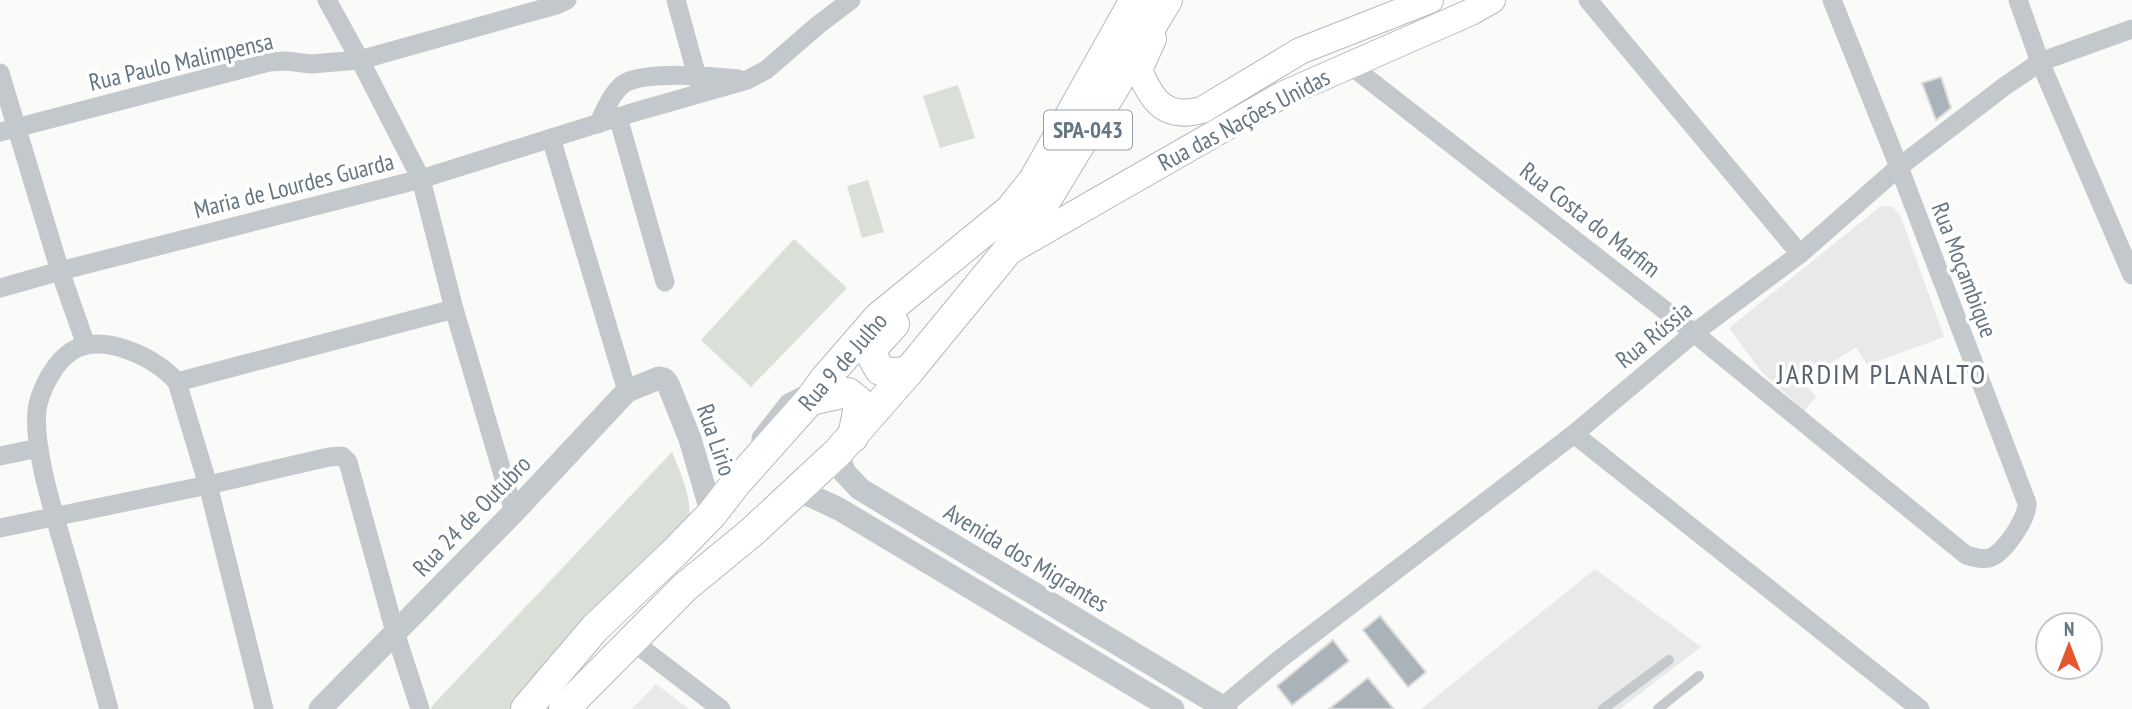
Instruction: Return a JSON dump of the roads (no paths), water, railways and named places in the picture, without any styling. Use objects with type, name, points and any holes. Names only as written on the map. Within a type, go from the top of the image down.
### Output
[{"type":"main road","name":"Rua 9 de Julho","points":[[526,709],[594,628],[712,514],[878,318],[1010,210],[1034,180],[1135,0]]},
{"type":"main road","name":"Rua das Nações Unidas","points":[[1169,0],[1139,70],[1156,102],[1176,112],[1188,114],[1202,110],[1300,51],[1430,0]]},
{"type":"main road","name":"SPA-043","points":[[1004,255],[1049,195],[1169,0]]},
{"type":"main road","name":"Rua das Nações Unidas","points":[[1004,255],[1282,95],[1471,12],[1492,0]]},
{"type":"main road","points":[[908,372],[890,373],[880,370],[871,354],[876,344],[913,304],[997,236],[1010,210]]},
{"type":"main road","points":[[564,709],[685,587],[752,532],[845,444],[1004,255]]},
{"type":"main road","points":[[818,389],[848,393],[858,401],[859,411],[845,444]]},
{"type":"main road","points":[[785,427],[772,463],[775,475],[787,488],[796,489]]},
{"type":"main road","points":[[631,640],[624,635],[631,613],[670,568],[674,552]]},
{"type":"street","points":[[327,0],[421,179],[454,309],[514,512]]},
{"type":"street","name":"Rua Paulo Malimpensa","points":[[8,130],[269,62],[311,64],[360,60],[537,5],[556,5],[567,0]]},
{"type":"street","points":[[676,0],[702,94]]},
{"type":"street","name":"Maria de Lourdes Guarda","points":[[0,288],[421,179],[747,80],[766,71],[851,0]]},
{"type":"street","points":[[1588,0],[1800,254]]},
{"type":"street","name":"Rua Moçambique","points":[[1832,0],[1899,167],[2027,503],[2024,519],[1998,554]]},
{"type":"street","points":[[2018,0],[2040,62],[2132,275]]},
{"type":"street","name":"Rua Rússia","points":[[1208,706],[1280,659],[1574,434],[1694,333],[1800,254],[1899,167],[2040,62],[2132,29]]},
{"type":"street","name":"Rua Costa do Marfim","points":[[1350,65],[1694,333],[1966,555],[1979,559],[1998,554]]},
{"type":"street","points":[[0,73],[8,130],[86,345]]},
{"type":"street","points":[[598,124],[615,93],[624,84],[635,80],[696,74],[747,80]]},
{"type":"street","points":[[618,117],[665,282]]},
{"type":"street","points":[[551,138],[627,391]]},
{"type":"street","points":[[177,382],[454,309]]},
{"type":"street","points":[[109,709],[55,516],[39,448],[36,418],[43,390],[59,362],[72,351],[86,345],[129,350],[153,361],[170,373],[177,382],[208,485],[264,709]]},
{"type":"street","name":"Rua 24 de Outubro","points":[[320,709],[514,512],[627,391],[659,378],[668,384]]},
{"type":"street","name":"Rua Lirio","points":[[668,384],[690,439],[712,514]]},
{"type":"street","points":[[1574,434],[1920,709]]},
{"type":"street","name":"Avenida dos Migrantes","points":[[845,444],[845,472],[860,489],[1208,706]]},
{"type":"street","points":[[0,456],[39,448]]},
{"type":"street","points":[[0,528],[342,456],[348,463],[395,632],[421,709]]},
{"type":"street","points":[[796,489],[839,509],[1173,709]]},
{"type":"street","points":[[631,640],[721,709]]},
{"type":"street","points":[[1083,655],[1104,660],[1182,707],[1208,706]]},
{"type":"lane","points":[[752,465],[757,436],[785,400],[818,389]]},
{"type":"lane","points":[[1603,709],[1669,660]]},
{"type":"lane","points":[[1658,709],[1699,677]]},
{"type":"district","name":"JARDIM PLANALTO","points":[[1882,374]]}]
